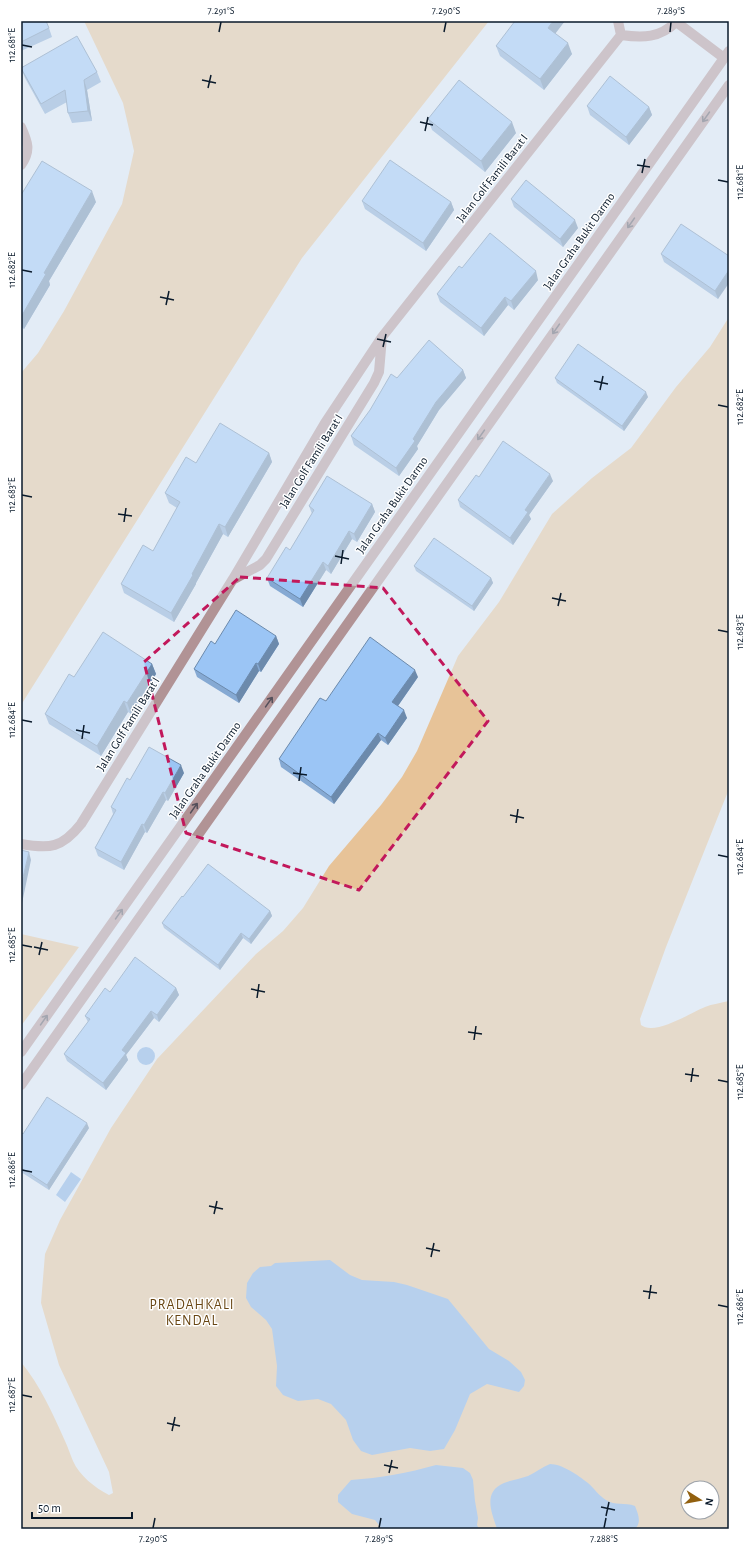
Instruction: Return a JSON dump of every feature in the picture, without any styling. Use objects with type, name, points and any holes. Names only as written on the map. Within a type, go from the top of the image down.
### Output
[{"type":"street","points":[[618,21],[621,35],[646,36],[660,34],[668,30],[676,22],[727,55]]},
{"type":"street","name":"Jalan Golf Famili Barat I","points":[[21,844],[41,848],[60,844],[70,838],[81,824],[233,579],[325,423],[382,337],[621,35]]},
{"type":"street","name":"Jalan Graha Bukit Darmo","points":[[21,1052],[727,55]]},
{"type":"street","points":[[21,1085],[729,85]]},
{"type":"street","points":[[21,127],[28,146],[26,158],[21,165]]},
{"type":"street","name":"Jalan Golf Famili Barat I","points":[[233,579],[260,565],[266,559],[374,383],[379,372],[381,361],[382,337]]},
{"type":"highlighted area","points":[[240,577],[383,588],[488,721],[359,890],[186,833],[144,662]]},
{"type":"shaded area","points":[[84,21],[489,21],[302,258],[21,705],[21,373],[38,353],[64,311],[122,204],[134,151],[123,103]]},
{"type":"shaded area","points":[[729,317],[729,789],[666,947],[640,1019],[641,1025],[647,1028],[655,1028],[673,1022],[708,1006],[729,1001],[729,1529],[21,1529],[21,1362],[46,1400],[73,1461],[79,1471],[98,1489],[109,1495],[113,1493],[109,1472],[59,1365],[41,1303],[45,1254],[60,1220],[111,1128],[157,1059],[256,954],[283,931],[303,908],[329,866],[381,805],[402,777],[417,751],[458,656],[499,602],[552,514],[592,478],[631,448],[676,387],[710,347]]},
{"type":"shaded area","points":[[21,934],[79,947],[21,1026]]},
{"type":"water","points":[[142,1047],[150,1047],[155,1052],[153,1063],[150,1065],[142,1065],[137,1060],[137,1052]]},
{"type":"water","points":[[71,1172],[81,1179],[65,1202],[56,1195]]},
{"type":"water","points":[[330,1260],[350,1275],[362,1280],[394,1282],[448,1299],[489,1349],[509,1361],[521,1372],[525,1380],[524,1386],[519,1392],[487,1384],[470,1394],[455,1430],[444,1449],[430,1451],[410,1448],[372,1455],[361,1451],[353,1440],[346,1420],[331,1404],[318,1399],[298,1401],[283,1395],[276,1386],[277,1366],[272,1329],[266,1320],[251,1307],[246,1298],[247,1283],[253,1273],[260,1267],[271,1266],[275,1263]]},
{"type":"water","points":[[550,1464],[555,1464],[575,1473],[609,1502],[635,1506],[639,1521],[635,1529],[497,1529],[490,1503],[493,1492],[497,1487],[504,1483],[528,1476]]},
{"type":"water","points":[[436,1465],[463,1468],[470,1473],[473,1480],[478,1518],[477,1525],[479,1529],[382,1529],[375,1520],[352,1514],[338,1502],[338,1495],[351,1480],[394,1475]]},
{"type":"building","points":[[21,21],[46,21],[49,28],[21,42]]},
{"type":"building","points":[[515,21],[553,21],[548,28],[568,43],[540,79],[496,46]]},
{"type":"building","points":[[77,36],[97,72],[84,80],[88,111],[68,113],[65,90],[41,104],[21,68]]},
{"type":"building","points":[[610,76],[649,107],[626,137],[587,106]]},
{"type":"building","points":[[459,80],[512,122],[481,161],[428,119]]},
{"type":"building","points":[[390,160],[451,202],[423,243],[362,201]]},
{"type":"building","points":[[42,161],[92,191],[44,273],[46,274],[21,317],[21,195]]},
{"type":"building","points":[[526,180],[575,220],[560,239],[511,199]]},
{"type":"building","points":[[681,224],[729,256],[729,270],[715,291],[661,254]]},
{"type":"building","points":[[490,233],[536,271],[511,301],[505,297],[481,328],[437,294],[459,266],[462,268]]},
{"type":"building","points":[[429,340],[463,370],[436,402],[413,439],[415,441],[396,468],[351,436],[370,410],[391,374],[397,378]]},
{"type":"building","points":[[578,344],[646,392],[622,426],[555,378]]},
{"type":"building","points":[[220,423],[269,453],[225,527],[219,524],[192,574],[193,575],[171,613],[121,584],[143,545],[153,551],[180,502],[165,493],[186,457],[196,463]]},
{"type":"building","points":[[503,441],[550,474],[525,510],[528,512],[510,538],[458,500],[476,475],[479,477]]},
{"type":"building","points":[[327,476],[372,504],[354,534],[349,531],[328,566],[323,562],[300,599],[267,578],[286,547],[290,550],[314,510],[309,506]]},
{"type":"building","points":[[434,538],[491,578],[472,606],[414,566]]},
{"type":"building","points":[[236,610],[276,636],[258,664],[256,663],[236,695],[194,669],[211,641],[215,644]]},
{"type":"building","points":[[103,632],[152,664],[127,703],[124,701],[97,746],[45,714],[69,674],[74,677]]},
{"type":"building","points":[[370,637],[415,670],[392,702],[404,710],[385,738],[378,733],[331,797],[279,759],[320,698],[326,701]]},
{"type":"building","points":[[149,747],[181,765],[144,825],[142,824],[121,862],[95,848],[116,810],[111,807],[127,778],[130,780]]},
{"type":"building","points":[[21,850],[29,852],[21,886]]},
{"type":"building","points":[[208,864],[270,911],[249,939],[241,933],[218,965],[162,923]]},
{"type":"building","points":[[135,957],[176,988],[157,1015],[151,1011],[122,1050],[126,1053],[103,1083],[64,1054],[90,1019],[85,1016],[105,988],[110,992]]},
{"type":"building","points":[[47,1097],[87,1123],[47,1185],[21,1168],[21,1132],[23,1134]]},
{"type":"district","name":"PRADAHKALI KENDAL","points":[[192,1314]]}]
